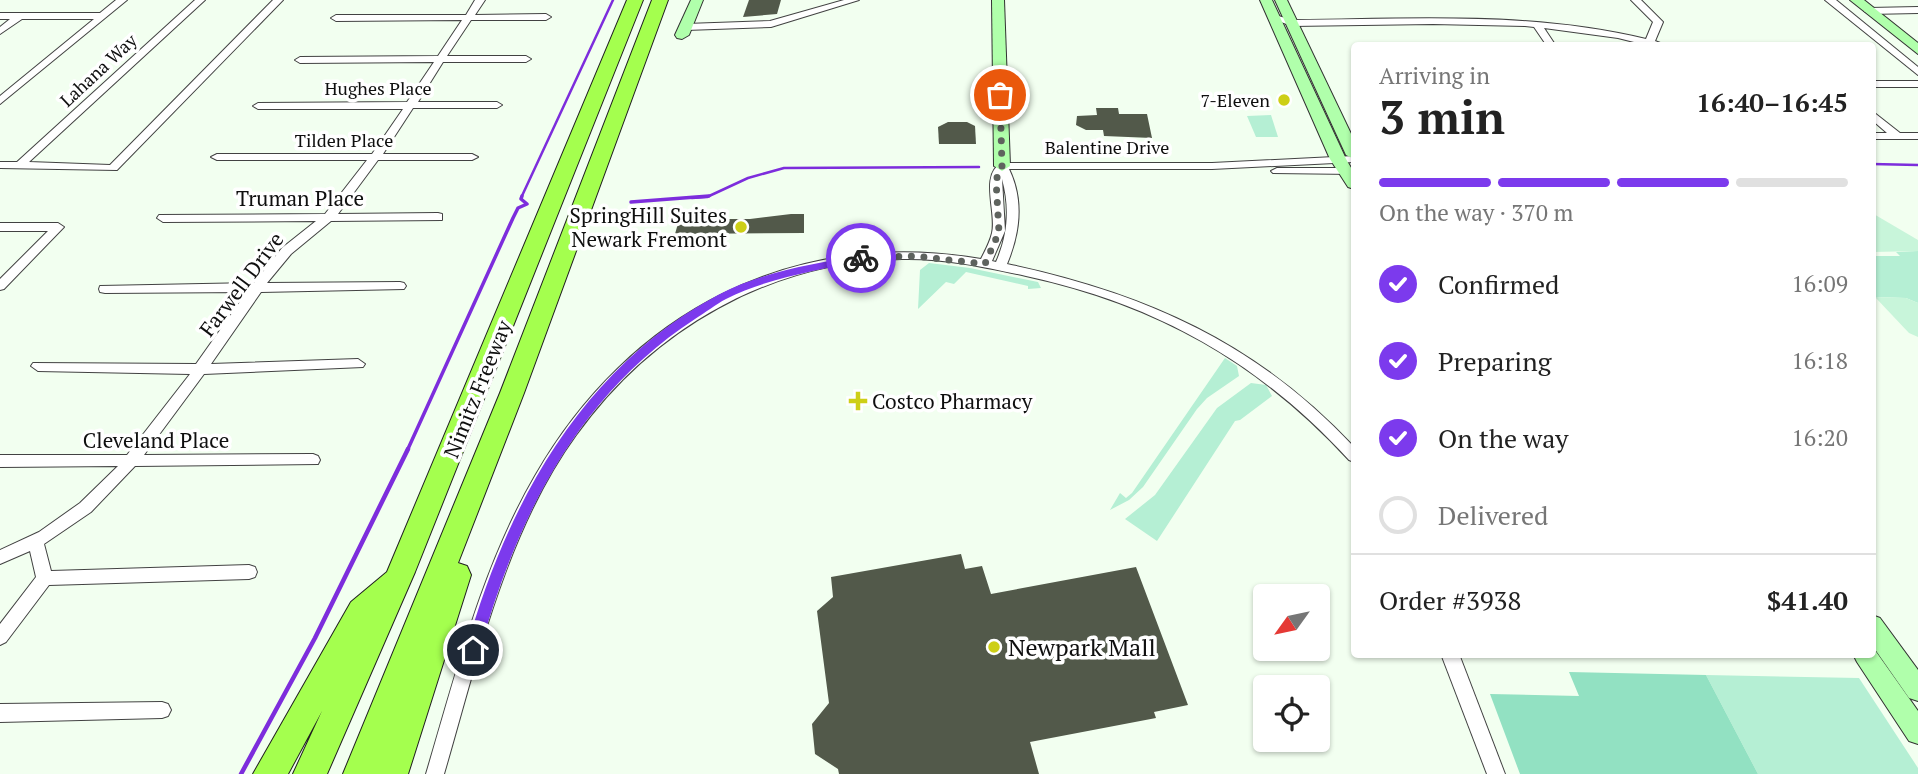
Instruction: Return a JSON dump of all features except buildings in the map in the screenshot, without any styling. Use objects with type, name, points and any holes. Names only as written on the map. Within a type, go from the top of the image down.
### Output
[{"type":"highway","name":"Nimitz Freeway","points":[[310,774],[401,572],[635,0]]},
{"type":"highway","name":"Nimitz Freeway","points":[[360,774],[512,393],[660,0]]},
{"type":"highway","points":[[391,774],[440,630],[512,393]]},
{"type":"highway","points":[[270,774],[361,611],[401,572]]},
{"type":"main road","points":[[684,31],[697,0]]},
{"type":"main road","points":[[998,0],[1002,166]]},
{"type":"main road","points":[[1266,0],[1285,19]]},
{"type":"main road","points":[[1281,0],[1285,19],[1350,167]]},
{"type":"main road","points":[[1856,0],[1892,12],[1918,35]]},
{"type":"main road","points":[[1872,6],[1918,50]]},
{"type":"main road","points":[[1876,631],[1918,690]]},
{"type":"main road","points":[[1868,658],[1918,732]]},
{"type":"street","points":[[0,101],[122,0]]},
{"type":"street","name":"Lahana Way","points":[[20,165],[200,0]]},
{"type":"street","points":[[0,165],[114,168],[278,0]]},
{"type":"street","name":"Farwell Drive","points":[[0,557],[36,543],[99,494],[130,462],[202,369],[280,258],[296,241],[328,218],[341,204],[480,0]]},
{"type":"street","points":[[684,31],[771,24],[854,0]]},
{"type":"street","points":[[1285,19],[1536,23],[1575,26],[1650,41],[1658,22],[1636,0]]},
{"type":"street","points":[[1830,0],[1918,72]]},
{"type":"street","points":[[1892,12],[1918,13]]},
{"type":"street","points":[[0,16],[103,16]]},
{"type":"street","points":[[0,31],[20,16]]},
{"type":"street","points":[[336,18],[546,17]]},
{"type":"street","points":[[1536,23],[1549,42]]},
{"type":"street","points":[[300,60],[526,59]]},
{"type":"street","points":[[1876,84],[1918,84]]},
{"type":"street","name":"Hughes Place","points":[[258,106],[497,106]]},
{"type":"street","points":[[1876,118],[1897,136]]},
{"type":"street","points":[[1876,136],[1918,136]]},
{"type":"street","name":"Tilden Place","points":[[217,157],[472,157]]},
{"type":"street","points":[[993,266],[1014,232],[1010,180],[1002,166]]},
{"type":"street","name":"Balentine Drive","points":[[1002,166],[1212,166],[1250,170],[1350,167]]},
{"type":"street","name":"Truman Place","points":[[163,218],[438,217]]},
{"type":"street","points":[[0,228],[58,227],[0,286]]},
{"type":"street","points":[[435,774],[482,616],[529,501],[564,440],[623,369],[660,337],[701,309],[738,290],[780,274],[839,260],[889,256],[941,257],[993,266],[1102,293],[1196,332],[1240,357],[1291,394],[1351,452]]},
{"type":"street","points":[[105,289],[400,286]]},
{"type":"street","points":[[38,366],[202,369],[358,364]]},
{"type":"street","name":"Cleveland Place","points":[[0,461],[313,460]]},
{"type":"street","points":[[36,543],[45,578]]},
{"type":"street","points":[[45,578],[249,572]]},
{"type":"street","points":[[0,636],[45,578]]},
{"type":"street","points":[[1452,658],[1496,774]]},
{"type":"street","points":[[0,713],[162,710]]},
{"type":"green space","points":[[1271,115],[1278,137],[1256,137],[1247,116]]},
{"type":"green space","points":[[1876,215],[1918,240],[1918,251],[1876,252]]},
{"type":"green space","points":[[1918,251],[1918,303],[1906,298],[1876,297],[1876,256],[1900,256],[1896,252]]},
{"type":"green space","points":[[929,263],[970,268],[1038,282],[1041,288],[1028,289],[1028,286],[966,272],[954,284],[946,282],[918,309],[920,270]]},
{"type":"green space","points":[[1876,297],[1906,298],[1918,303],[1918,337],[1909,333]]},
{"type":"green space","points":[[1225,358],[1237,366],[1239,376],[1207,398],[1197,409],[1143,487],[1129,500],[1110,510],[1120,493],[1126,498],[1132,493]]},
{"type":"green space","points":[[1251,383],[1266,385],[1272,396],[1235,421],[1157,541],[1125,519],[1155,495],[1217,408]]},
{"type":"green space","points":[[1569,672],[1706,675],[1758,774],[1520,774],[1490,694],[1579,696]]},
{"type":"green space","points":[[1706,675],[1859,678],[1918,768],[1918,774],[1758,774]]},
{"type":"waterway","points":[[521,198],[613,0]]},
{"type":"waterway","points":[[1876,164],[1918,165]]},
{"type":"waterway","points":[[692,198],[707,197],[748,178],[784,168],[979,167]]},
{"type":"waterway","points":[[407,451],[513,218],[518,208],[527,204],[521,199],[522,196]]},
{"type":"waterway","points":[[631,202],[709,196]]},
{"type":"waterway","points":[[241,774],[315,638],[408,449]]},
{"type":"way so far","points":[[861,258],[941,257],[985,264],[999,232],[996,180],[1002,166],[1000,95]]},
{"type":"place","name":"7-Eleven","points":[[1284,100]]},
{"type":"place","name":"SpringHill Suites Newark Fremont","points":[[741,227]]},
{"type":"place","name":"Costco Pharmacy","points":[[858,401]]},
{"type":"place","name":"Newpark Mall","points":[[994,647]]},
{"type":"route","points":[[473,650],[482,616],[529,501],[555,454],[607,385],[660,337],[722,297],[791,271],[861,258]]}]
